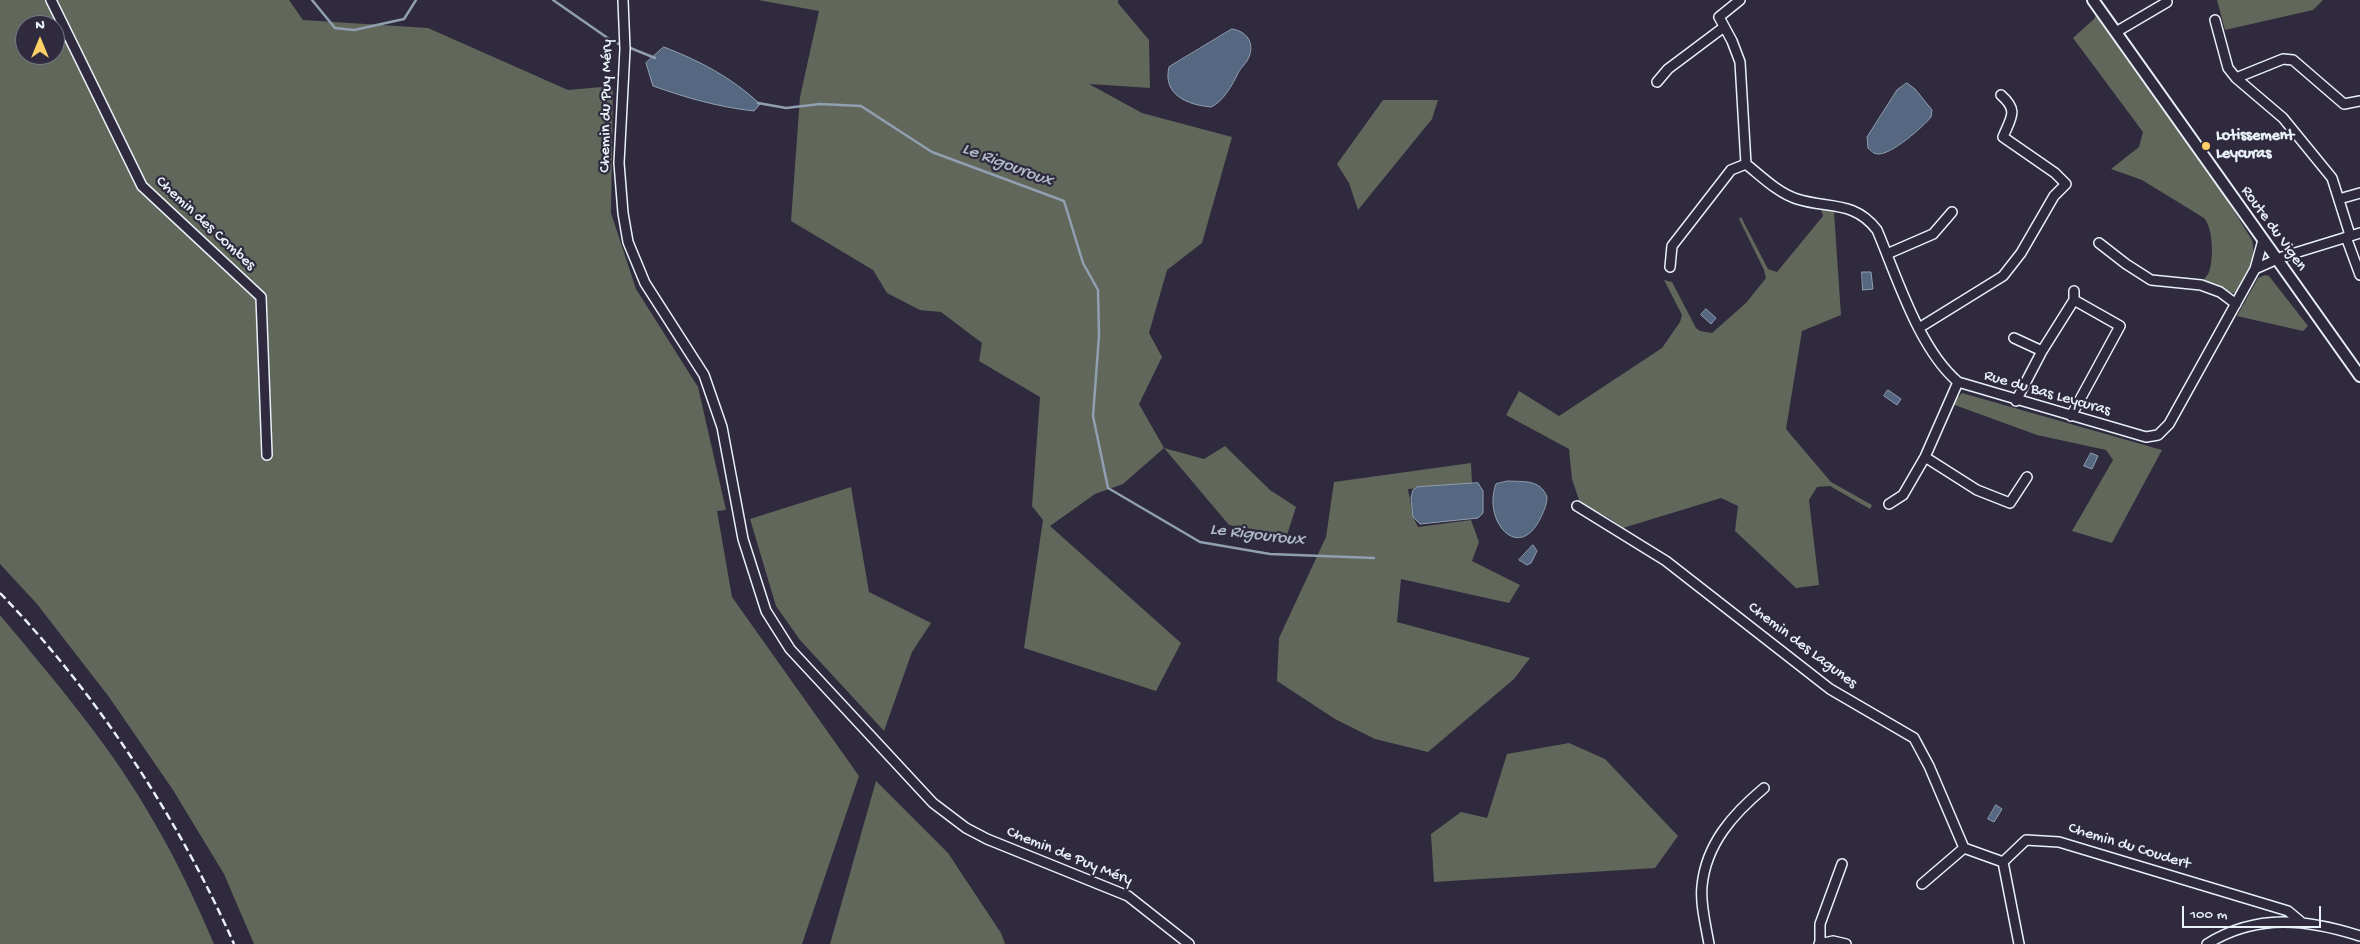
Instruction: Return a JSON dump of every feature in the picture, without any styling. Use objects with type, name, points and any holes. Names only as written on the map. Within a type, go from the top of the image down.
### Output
[{"type":"street","name":"Chemin des Combes","points":[[51,0],[142,186],[261,297],[267,455]]},
{"type":"street","name":"Chemin du Puy Méry","points":[[623,0],[625,44],[619,163],[623,213],[628,242],[645,283],[707,384],[722,427],[743,539],[766,611],[790,649],[933,804]]},
{"type":"street","points":[[1670,267],[1672,246],[1730,170],[1746,164],[1740,62],[1718,16],[1740,0]]},
{"type":"street","name":"Route du Vigen","points":[[2093,0],[2360,376]]},
{"type":"street","points":[[2116,32],[2166,1],[2174,10]]},
{"type":"street","points":[[2215,20],[2228,68],[2236,78],[2283,118],[2332,178],[2360,275]]},
{"type":"street","points":[[1657,82],[1668,69],[1724,27]]},
{"type":"street","points":[[2236,78],[2283,59],[2293,60],[2344,104],[2360,101]]},
{"type":"street","points":[[1920,328],[2003,276],[2022,253],[2054,196],[2066,184],[2055,172],[2003,137],[2013,112],[2012,104],[2001,95]]},
{"type":"street","name":"Rue du Bas Leycuras","points":[[1746,164],[1795,198],[1819,204],[1837,204],[1869,219],[1877,230],[1920,328],[1940,365],[1958,382],[2146,437],[2158,435],[2169,424],[2255,269],[2263,240]]},
{"type":"street","points":[[2338,199],[2360,193]]},
{"type":"street","points":[[1887,254],[1933,234],[1952,212]]},
{"type":"street","points":[[2255,269],[2360,233]]},
{"type":"street","points":[[2099,244],[2151,280],[2200,285],[2220,292],[2236,304]]},
{"type":"street","points":[[2016,400],[2042,351],[2074,300],[2074,291]]},
{"type":"street","points":[[2071,416],[2120,326],[2074,300]]},
{"type":"street","points":[[2014,338],[2042,351]]},
{"type":"street","points":[[1889,504],[1904,495],[1925,457],[1958,382]]},
{"type":"street","points":[[1925,457],[1977,490],[2010,503],[2027,476]]},
{"type":"street","name":"Chemin des Lagunes","points":[[1577,506],[1666,561],[1830,689],[1914,738],[1929,766],[1964,848]]},
{"type":"street","points":[[1709,944],[1701,887],[1710,849],[1742,806],[1764,788]]},
{"type":"street","name":"Chemin de Puy Méry","points":[[933,804],[966,828],[987,839],[1128,896],[1189,944]]},
{"type":"street","name":"Chemin du Coudert","points":[[2002,862],[2026,840],[2059,842],[2288,911],[2300,921]]},
{"type":"street","points":[[1922,884],[1964,848],[2002,862],[2019,944]]},
{"type":"street","points":[[1842,864],[1820,924],[1819,944],[1833,941],[1846,944]]},
{"type":"street","points":[[2207,944],[2224,933],[2258,923],[2300,921],[2360,936]]},
{"type":"green space","points":[[0,0],[289,0],[303,20],[428,28],[568,90],[613,86],[611,213],[636,289],[698,387],[726,510],[717,511],[732,597],[859,776],[802,944],[254,944],[224,874],[173,790],[109,697],[37,604],[0,564]]},
{"type":"green space","points":[[758,0],[1118,0],[1118,3],[1149,40],[1150,88],[1089,84],[1142,113],[1232,137],[1202,243],[1167,270],[1149,333],[1162,357],[1139,404],[1164,448],[1123,484],[1095,494],[1050,526],[1181,643],[1156,691],[1024,648],[1043,520],[1032,506],[1040,397],[979,361],[982,343],[941,312],[920,310],[887,293],[873,270],[791,221],[800,97],[819,11]]},
{"type":"green space","points":[[2217,0],[2323,0],[2313,10],[2225,30]]},
{"type":"green space","points":[[2097,13],[2184,130],[2252,240],[2252,262],[2236,294],[2202,282],[2211,266],[2212,252],[2211,236],[2204,218],[2142,180],[2111,169],[2139,147],[2143,132],[2073,38],[2094,19]]},
{"type":"green space","points":[[1383,100],[1438,100],[1432,119],[1358,210],[1349,183],[1337,164]]},
{"type":"green space","points":[[1821,209],[1834,212],[1841,315],[1802,331],[1786,429],[1831,482],[1872,505],[1870,509],[1830,486],[1817,487],[1809,500],[1819,585],[1796,588],[1735,531],[1738,506],[1721,498],[1623,528],[1609,518],[1580,503],[1572,479],[1569,449],[1506,415],[1519,391],[1559,416],[1662,348],[1680,322],[1682,315],[1664,280],[1672,282],[1696,328],[1700,331],[1712,333],[1746,303],[1766,278],[1764,270],[1739,219],[1741,217],[1768,269],[1777,272],[1823,216]]},
{"type":"green space","points":[[2265,275],[2269,276],[2308,326],[2303,331],[2237,316],[2258,278]]},
{"type":"green space","points":[[1962,393],[2162,450],[2112,543],[2072,531],[2113,460],[2106,450],[2037,435],[1952,404]]},
{"type":"green space","points":[[1225,446],[1270,490],[1296,507],[1287,535],[1229,525],[1164,448],[1204,459]]},
{"type":"green space","points":[[1471,463],[1472,484],[1408,489],[1413,517],[1418,527],[1471,520],[1479,542],[1472,561],[1520,585],[1509,603],[1401,579],[1397,622],[1530,658],[1514,679],[1428,752],[1375,739],[1335,719],[1277,681],[1279,638],[1326,537],[1334,482]]},
{"type":"green space","points":[[851,487],[869,592],[931,623],[912,652],[884,731],[800,640],[776,606],[750,519]]},
{"type":"green space","points":[[0,615],[82,715],[138,794],[178,867],[214,944],[0,944]]},
{"type":"green space","points":[[1569,743],[1605,759],[1678,836],[1655,868],[1434,882],[1431,834],[1461,812],[1487,818],[1507,754]]},
{"type":"green space","points":[[876,781],[948,853],[1001,933],[1005,944],[830,944]]},
{"type":"water","points":[[1232,29],[1241,32],[1248,38],[1251,52],[1223,97],[1211,107],[1194,104],[1179,97],[1169,85],[1169,67]]},
{"type":"water","points":[[664,47],[715,71],[749,94],[760,104],[754,111],[728,107],[653,86],[646,63]]},
{"type":"water","points":[[1907,83],[1915,89],[1932,110],[1931,117],[1914,133],[1891,150],[1884,153],[1874,153],[1868,148],[1867,137],[1897,90]]},
{"type":"water","points":[[1862,272],[1871,272],[1873,289],[1863,290]]},
{"type":"water","points":[[1706,309],[1716,318],[1711,324],[1701,315]]},
{"type":"water","points":[[1888,390],[1901,399],[1897,405],[1884,396]]},
{"type":"water","points":[[2091,453],[2098,456],[2092,469],[2084,466]]},
{"type":"water","points":[[1508,481],[1536,484],[1544,491],[1547,497],[1546,506],[1540,519],[1531,532],[1522,537],[1513,537],[1504,531],[1494,511],[1493,498],[1496,484]]},
{"type":"water","points":[[1478,483],[1483,491],[1483,513],[1478,518],[1420,524],[1413,517],[1411,498],[1413,490],[1417,487]]},
{"type":"water","points":[[1533,545],[1537,551],[1531,563],[1527,565],[1519,560]]},
{"type":"water","points":[[1996,805],[2002,809],[1994,822],[1988,819]]},
{"type":"waterway","name":"Le Rigouroux","points":[[312,0],[335,28],[354,30],[404,19],[416,0]]},
{"type":"waterway","name":"Le Rigouroux","points":[[553,0],[612,41],[622,45]]},
{"type":"waterway","name":"Le Rigouroux","points":[[628,47],[655,58]]},
{"type":"waterway","name":"Le Rigouroux","points":[[758,103],[786,108],[820,104],[861,106],[932,152],[1064,201],[1083,263],[1098,290],[1099,336],[1093,416],[1108,488],[1200,542],[1270,554],[1374,558]]},
{"type":"railway","points":[[0,593],[69,672],[132,758],[188,850],[234,944]]},
{"type":"place","name":"Lotissement Leycuras","points":[[2206,146]]}]
